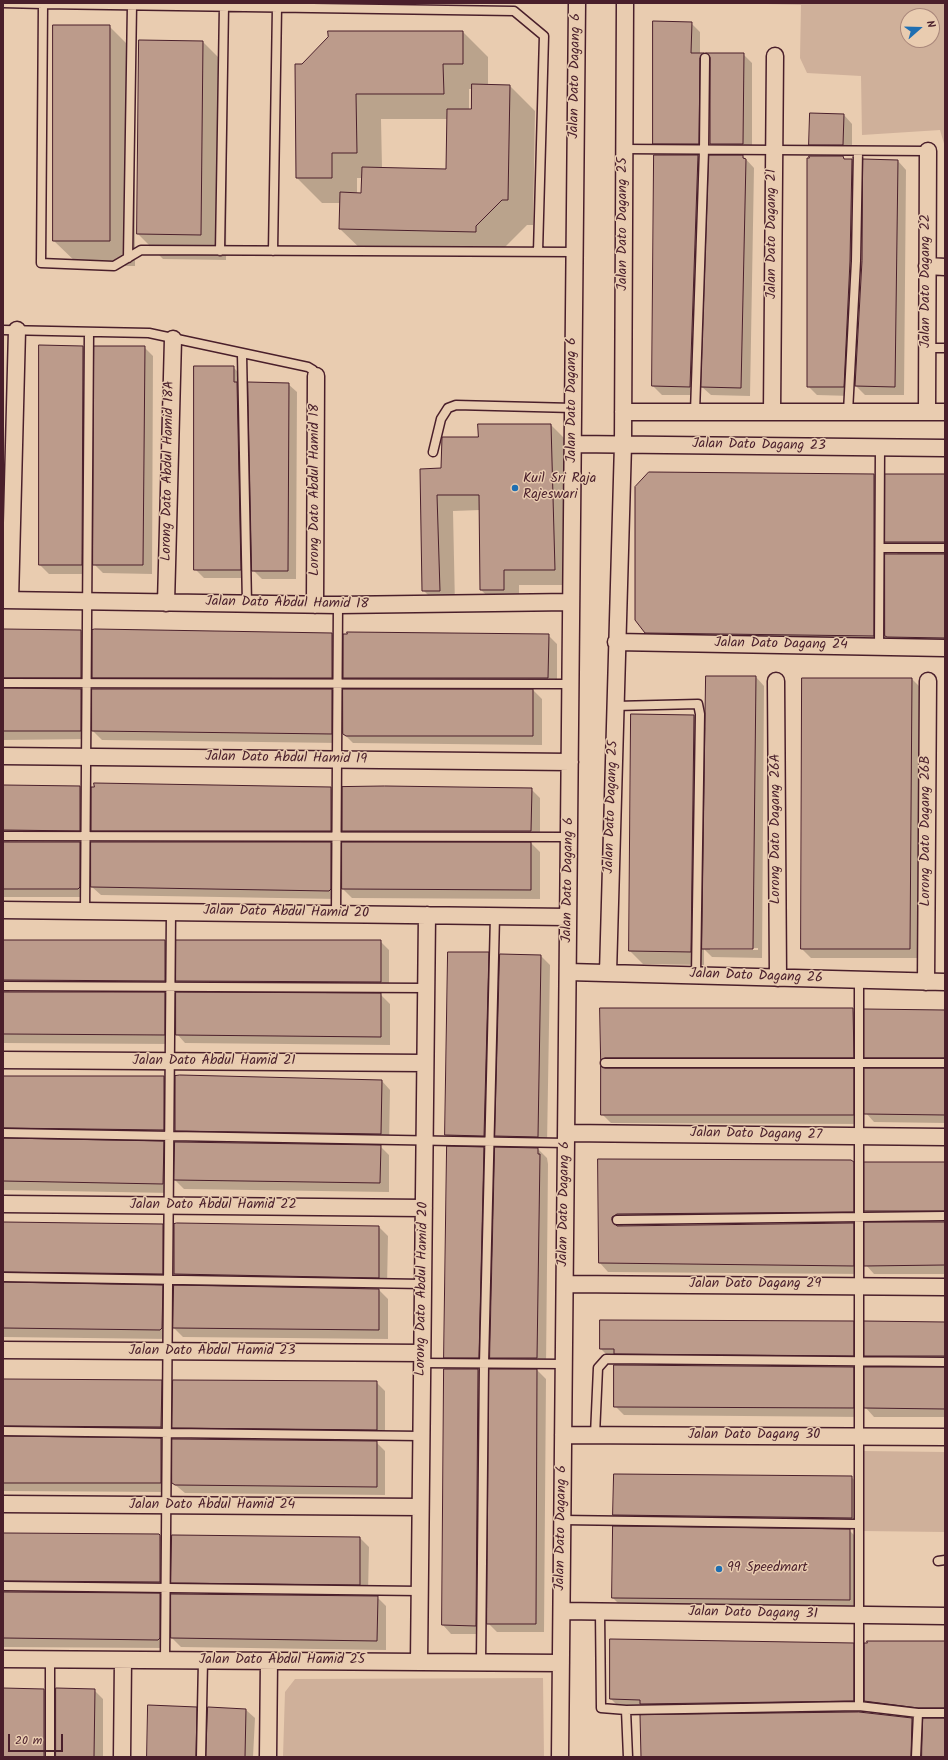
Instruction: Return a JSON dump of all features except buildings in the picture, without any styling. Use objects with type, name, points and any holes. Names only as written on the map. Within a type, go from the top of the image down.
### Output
[{"type":"street","name":"Jalan Dato Dagang 6","points":[[560,1757],[577,3]]},
{"type":"street","name":"Jalan Dato Dagang 25","points":[[608,973],[616,642],[623,444],[625,3]]},
{"type":"street","name":"Jalan Dato Dagang 21","points":[[772,412],[775,56]]},
{"type":"street","name":"Jalan Dato Dagang 22","points":[[927,412],[928,151]]},
{"type":"street","points":[[927,266],[945,267]]},
{"type":"street","points":[[7,600],[10,330]]},
{"type":"street","name":"Lorong Dato Abdul Hamid 18A","points":[[166,602],[173,338]]},
{"type":"street","name":"Lorong Dato Abdul Hamid 18","points":[[315,605],[316,376]]},
{"type":"street","points":[[623,412],[945,412]]},
{"type":"street","name":"Jalan Dato Dagang 23","points":[[573,444],[945,448]]},
{"type":"street","name":"Jalan Dato Abdul Hamid 18","points":[[7,600],[315,605],[571,602]]},
{"type":"street","name":"Jalan Dato Dagang 24","points":[[616,642],[945,648]]},
{"type":"street","name":"Lorong Dato Dagang 26A","points":[[776,681],[778,978]]},
{"type":"street","name":"Lorong Dato Dagang 26B","points":[[926,982],[928,681]]},
{"type":"street","name":"Jalan Dato Abdul Hamid 19","points":[[3,756],[570,762]]},
{"type":"street","name":"Jalan Dato Abdul Hamid 20","points":[[3,910],[568,917]]},
{"type":"street","name":"Lorong Dato Abdul Hamid 20","points":[[419,1662],[427,915]]},
{"type":"street","name":"Jalan Dato Dagang 26","points":[[568,972],[945,982]]},
{"type":"street","name":"Jalan Dato Abdul Hamid 21","points":[[3,1060],[425,1064]]},
{"type":"street","name":"Jalan Dato Dagang 27","points":[[566,1138],[859,1136],[945,1137]]},
{"type":"street","name":"Jalan Dato Abdul Hamid 22","points":[[3,1204],[424,1208]]},
{"type":"street","name":"Jalan Dato Dagang 29","points":[[564,1284],[945,1286]]},
{"type":"street","name":"Jalan Dato Abdul Hamid 23","points":[[3,1350],[167,1351],[422,1358]]},
{"type":"street","name":"Jalan Dato Dagang 30","points":[[563,1435],[945,1437]]},
{"type":"street","name":"Jalan Dato Abdul Hamid 24","points":[[3,1504],[420,1507]]},
{"type":"street","name":"Jalan Dato Dagang 31","points":[[562,1611],[945,1616]]},
{"type":"street","name":"Jalan Dato Abdul Hamid 25","points":[[3,1659],[561,1663]]},
{"type":"street","points":[[122,1757],[123,1660]]},
{"type":"street","points":[[268,1757],[269,1661]]},
{"type":"lane","points":[[3,3],[514,11],[544,36],[538,252]]},
{"type":"lane","points":[[43,4],[41,263],[114,266],[141,250],[574,252]]},
{"type":"lane","points":[[128,258],[132,5]]},
{"type":"lane","points":[[220,251],[224,6]]},
{"type":"lane","points":[[273,251],[277,7]]},
{"type":"lane","points":[[694,412],[704,150],[705,58]]},
{"type":"lane","points":[[624,149],[928,151]]},
{"type":"lane","points":[[848,412],[856,262],[858,151]]},
{"type":"lane","points":[[10,330],[149,333],[308,367],[313,370],[316,376]]},
{"type":"lane","points":[[85,911],[89,332]]},
{"type":"lane","points":[[927,348],[945,348]]},
{"type":"lane","points":[[242,354],[247,604]]},
{"type":"lane","points":[[433,452],[441,419],[448,408],[456,405],[573,408]]},
{"type":"lane","points":[[880,447],[880,648]]},
{"type":"lane","points":[[880,548],[945,548]]},
{"type":"lane","points":[[336,914],[338,605]]},
{"type":"lane","points":[[3,682],[338,685],[570,684]]},
{"type":"lane","points":[[615,706],[698,704],[700,714],[696,976]]},
{"type":"lane","points":[[3,836],[85,835],[337,838],[569,837]]},
{"type":"lane","points":[[165,1660],[171,912]]},
{"type":"lane","points":[[481,1662],[484,1363],[495,916]]},
{"type":"lane","points":[[859,980],[859,1706]]},
{"type":"lane","points":[[3,986],[426,988]]},
{"type":"lane","points":[[605,1063],[945,1063]]},
{"type":"lane","points":[[3,1133],[489,1142],[566,1138]]},
{"type":"lane","points":[[617,1220],[945,1216]]},
{"type":"lane","points":[[3,1277],[423,1284]]},
{"type":"lane","points":[[422,1358],[484,1363],[564,1364]]},
{"type":"lane","points":[[595,1435],[598,1368],[606,1359],[945,1362]]},
{"type":"lane","points":[[3,1431],[421,1436]]},
{"type":"lane","points":[[562,1520],[858,1524]]},
{"type":"lane","points":[[3,1586],[420,1591]]},
{"type":"lane","points":[[600,1612],[601,1708],[626,1710],[859,1706],[918,1713],[945,1713]]},
{"type":"lane","points":[[50,1660],[50,1757]]},
{"type":"lane","points":[[201,1757],[203,1661]]},
{"type":"lane","points":[[626,1710],[628,1757]]},
{"type":"lane","points":[[916,1757],[918,1713]]},
{"type":"shaded area","points":[[732,3],[945,3],[945,147],[940,130],[862,135],[861,76],[807,73],[800,58],[801,5]]},
{"type":"shaded area","points":[[864,1451],[945,1452],[945,1532],[863,1531]]},
{"type":"shaded area","points":[[543,1678],[544,1757],[283,1757],[285,1692],[295,1679]]},
{"type":"place","name":"Kuil Sri Raja Rajeswari","points":[[515,488]]},
{"type":"place","name":"99 Speedmart","points":[[719,1569]]}]
